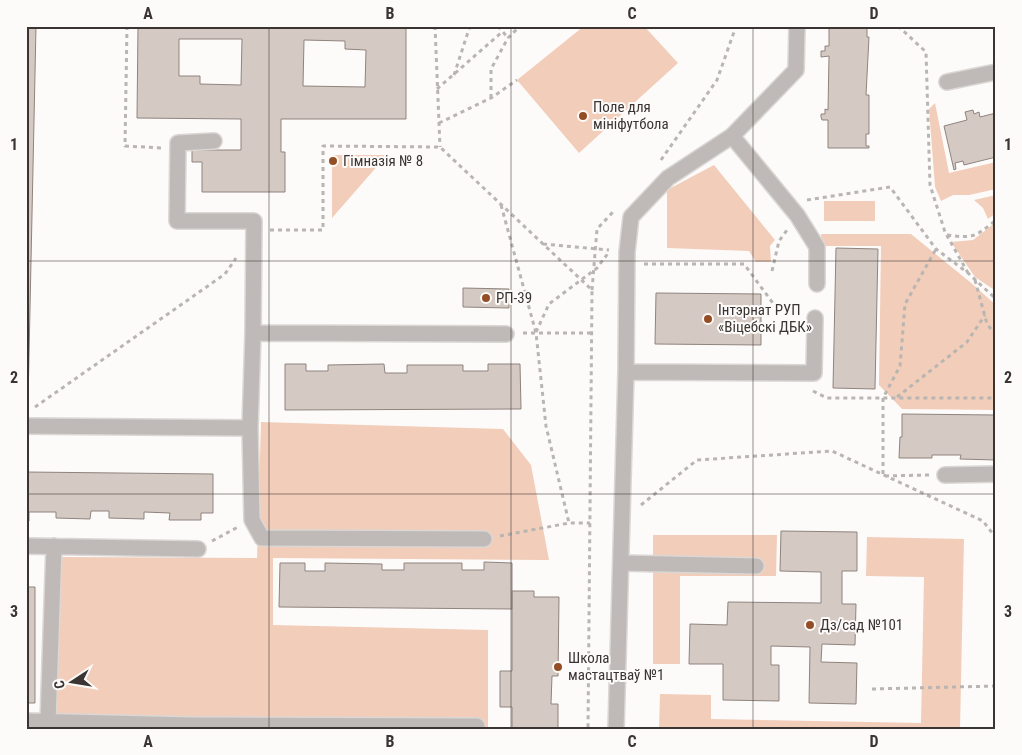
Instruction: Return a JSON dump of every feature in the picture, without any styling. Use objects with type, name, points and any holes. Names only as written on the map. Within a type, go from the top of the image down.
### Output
[{"type":"lane","points":[[616,729],[626,372],[627,264],[631,217],[668,178],[732,136],[796,70],[797,26]]},
{"type":"lane","points":[[947,82],[996,72]]},
{"type":"lane","points":[[732,136],[788,204],[817,247],[817,284]]},
{"type":"lane","points":[[214,141],[178,143],[177,222],[254,220],[250,428],[252,520],[262,538],[484,539]]},
{"type":"lane","points":[[626,372],[814,373],[815,318]]},
{"type":"lane","points":[[253,334],[506,334]]},
{"type":"lane","points":[[26,426],[250,428]]},
{"type":"lane","points":[[945,475],[996,474]]},
{"type":"lane","points":[[26,546],[198,548]]},
{"type":"lane","points":[[48,722],[54,546]]},
{"type":"lane","points":[[621,563],[756,566]]},
{"type":"lane","points":[[26,721],[202,725],[477,726]]},
{"type":"path","points":[[435,26],[440,147]]},
{"type":"path","points":[[454,76],[470,26]]},
{"type":"path","points":[[498,26],[508,38]]},
{"type":"path","points":[[491,98],[490,69],[508,38],[520,26]]},
{"type":"path","points":[[656,165],[717,80],[734,32],[734,26]]},
{"type":"path","points":[[898,26],[926,52],[930,184],[947,235],[968,273]]},
{"type":"path","points":[[438,89],[502,32]]},
{"type":"path","points":[[439,123],[491,98],[517,80]]},
{"type":"path","points":[[788,204],[890,187],[936,249],[968,273],[996,299]]},
{"type":"path","points":[[501,204],[536,333],[546,426],[569,524]]},
{"type":"path","points":[[592,290],[597,230],[617,208]]},
{"type":"path","points":[[947,235],[965,238],[977,235],[996,220]]},
{"type":"path","points":[[34,408],[225,274],[254,230]]},
{"type":"path","points":[[772,271],[779,241]]},
{"type":"path","points":[[536,333],[550,304],[593,270],[611,250],[543,244]]},
{"type":"path","points":[[883,476],[882,398],[900,366],[905,304],[936,249]]},
{"type":"path","points":[[627,264],[744,264],[778,310]]},
{"type":"path","points":[[975,280],[987,324],[996,335]]},
{"type":"path","points":[[897,398],[967,342],[985,315]]},
{"type":"path","points":[[506,334],[592,333]]},
{"type":"path","points":[[814,373],[812,390],[827,398],[996,398]]},
{"type":"path","points":[[622,520],[698,460],[832,451],[983,521],[996,538]]},
{"type":"path","points":[[883,476],[945,475]]},
{"type":"path","points":[[198,548],[252,520]]},
{"type":"path","points":[[484,539],[569,524],[590,524]]},
{"type":"path","points":[[872,690],[996,686]]},
{"type":"shaded area","name":"Поле для мініфутбола","points":[[584,26],[644,26],[678,63],[579,153],[517,80]]},
{"type":"shaded area","points":[[935,103],[949,173],[996,162],[996,189],[969,195],[953,195],[941,201],[935,187],[929,109]]},
{"type":"shaded area","points":[[332,155],[387,155],[332,218]]},
{"type":"shaded area","points":[[714,165],[775,240],[770,246],[771,262],[756,262],[749,251],[667,248],[667,190]]},
{"type":"shaded area","points":[[996,195],[996,213],[988,219],[983,208],[974,200]]},
{"type":"shaded area","points":[[824,201],[875,201],[875,221],[824,221]]},
{"type":"shaded area","points":[[996,222],[996,291],[975,277],[951,242],[973,240]]},
{"type":"shaded area","points":[[821,234],[911,234],[996,305],[996,410],[902,409],[879,385],[881,246],[822,246]]},
{"type":"shaded area","points":[[261,422],[503,429],[531,465],[549,560],[273,558],[273,625],[488,630],[488,729],[54,729],[59,557],[257,558]]},
{"type":"shaded area","points":[[653,535],[777,535],[776,576],[680,576],[680,664],[653,664]]},
{"type":"shaded area","points":[[867,537],[964,539],[960,729],[659,729],[660,694],[711,695],[711,719],[921,723],[924,577],[866,576]]},
{"type":"building","points":[[26,26],[36,26],[28,403],[26,403]]},
{"type":"building","points":[[138,26],[406,26],[406,119],[281,119],[281,152],[285,152],[285,192],[202,192],[202,162],[192,162],[192,150],[241,150],[241,119],[137,118]],"holes":[[[179,39],[242,39],[241,85],[200,84],[200,76],[179,76]],[[304,40],[345,41],[345,49],[366,50],[365,87],[303,86]]]},
{"type":"building","points":[[829,26],[867,26],[867,37],[869,37],[866,95],[869,95],[869,134],[866,134],[866,146],[869,146],[869,148],[828,148],[828,120],[822,120],[821,114],[825,114],[825,109],[828,110],[829,56],[821,57],[821,51],[825,51],[825,46],[829,46]]},
{"type":"building","points":[[973,110],[974,114],[979,112],[980,117],[996,113],[996,157],[964,165],[963,161],[955,163],[956,169],[954,170],[944,126],[967,120],[965,112]]},
{"type":"building","points":[[836,248],[878,249],[875,389],[833,388]]},
{"type":"building","name":"РП-39","points":[[463,288],[509,289],[509,308],[463,307]]},
{"type":"building","name":"Інтэрнат РУП «Віцебскі ДБК»","points":[[656,293],[761,294],[761,345],[655,344]]},
{"type":"building","points":[[285,364],[306,364],[306,371],[328,371],[328,365],[384,364],[385,373],[407,373],[407,365],[463,365],[463,371],[488,371],[488,364],[520,364],[521,409],[285,410]]},
{"type":"building","points":[[902,414],[996,415],[996,460],[960,459],[961,455],[932,455],[932,458],[899,458],[900,437],[902,437]]},
{"type":"building","points":[[26,472],[213,474],[213,513],[201,513],[201,520],[169,520],[170,513],[144,512],[144,519],[109,518],[109,511],[91,511],[90,519],[56,518],[56,512],[29,512],[29,521],[26,521]]},
{"type":"building","points":[[781,531],[857,532],[857,571],[842,571],[842,604],[856,604],[855,645],[822,644],[821,662],[857,663],[856,704],[809,703],[810,647],[771,646],[771,665],[779,665],[779,701],[723,700],[723,664],[689,664],[690,624],[727,625],[728,602],[821,603],[821,572],[780,571]]},
{"type":"building","points":[[484,562],[512,563],[512,609],[279,607],[280,563],[305,563],[305,571],[325,571],[325,563],[382,564],[382,570],[404,570],[404,563],[462,563],[462,570],[484,570]]},
{"type":"building","points":[[26,587],[35,587],[35,703],[26,703]]},
{"type":"building","points":[[512,591],[534,591],[534,597],[559,597],[558,676],[552,676],[551,704],[558,704],[558,729],[512,729],[512,707],[500,707],[500,671],[512,671]]},
{"type":"place","name":"Поле для мініфутбола","points":[[583,116]]},
{"type":"place","name":"Гімназія № 8","points":[[333,161]]},
{"type":"place","name":"РП-39","points":[[486,298]]},
{"type":"place","name":"Інтэрнат РУП «Віцебскі ДБК»","points":[[708,319]]},
{"type":"place","name":"Дз/сад №101","points":[[810,625]]},
{"type":"place","name":"Школа мастацтваў №1","points":[[558,667]]}]
